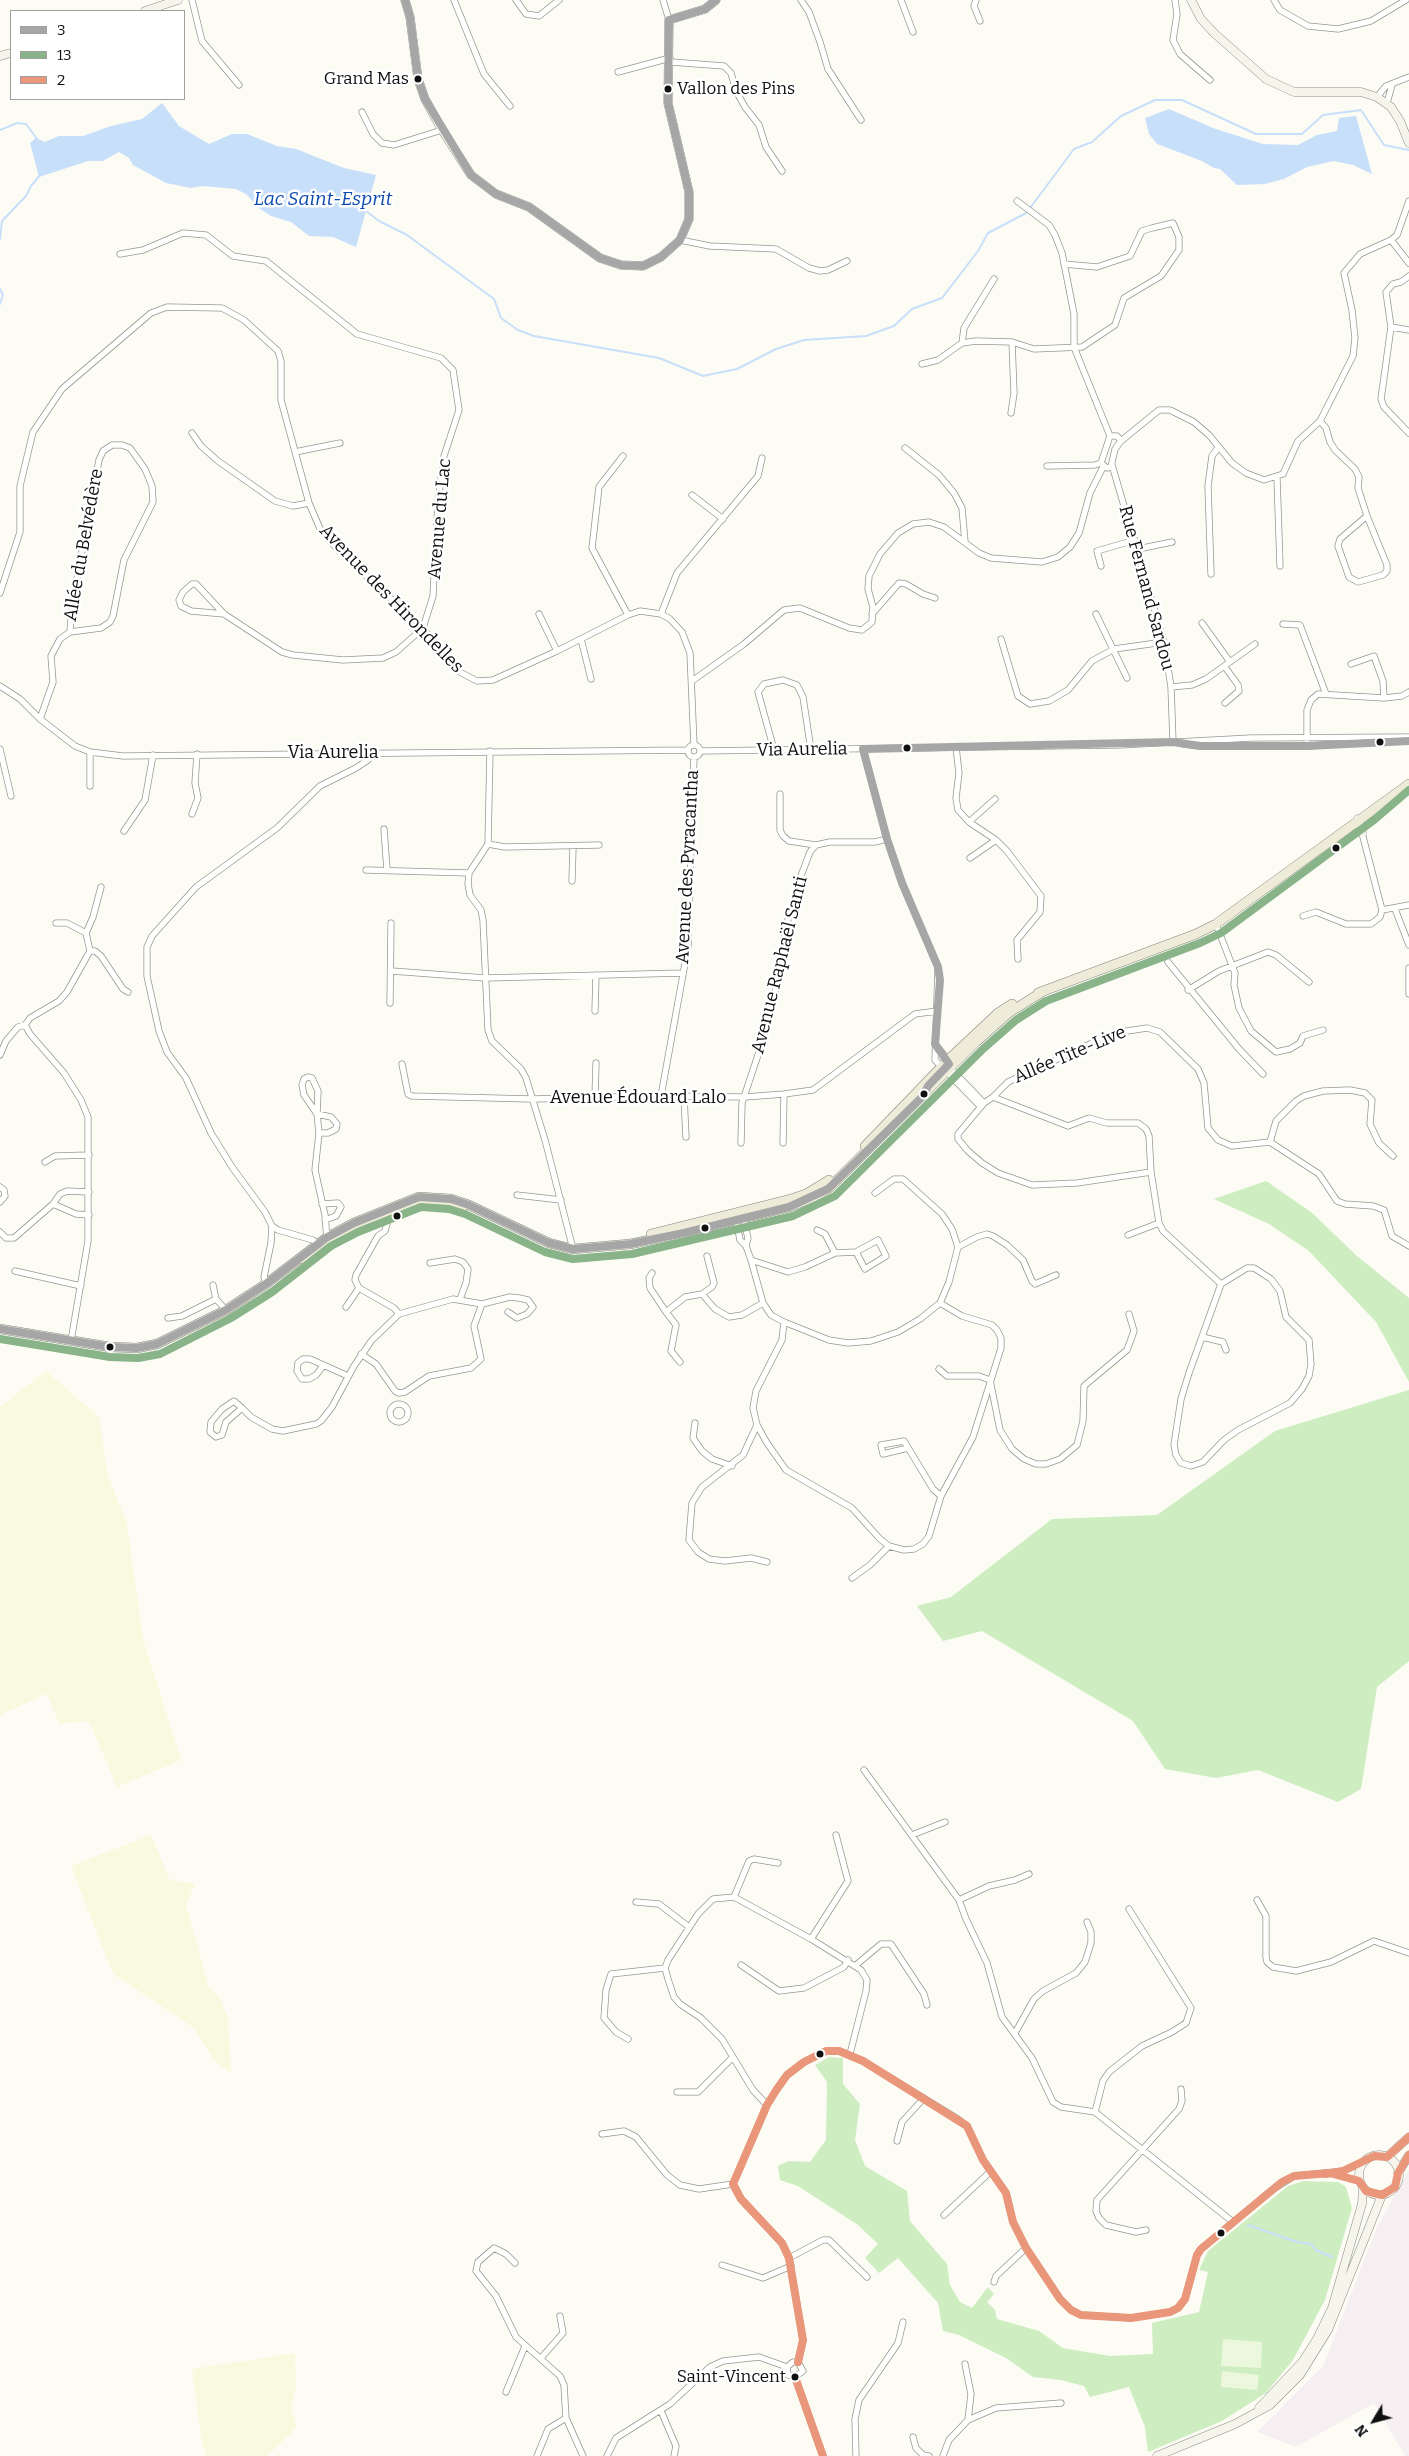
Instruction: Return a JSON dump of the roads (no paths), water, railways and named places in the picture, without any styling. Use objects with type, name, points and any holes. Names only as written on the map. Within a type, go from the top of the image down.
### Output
[{"type":"main road","points":[[0,1329],[127,1348],[146,1347],[170,1339],[226,1310],[324,1242],[361,1220],[409,1200],[433,1197],[469,1204],[549,1243],[573,1249],[630,1244],[789,1207],[828,1189],[926,1092],[971,1038],[1006,1007],[1018,1000],[1196,934],[1216,924],[1358,820],[1409,778]]},
{"type":"main road","points":[[1368,812],[1409,784]]},
{"type":"main road","points":[[601,1247],[780,1202],[806,1194],[823,1185],[846,1166],[946,1067],[1002,1018],[1042,992]]},
{"type":"main road","points":[[324,1242],[411,1208],[434,1203],[487,1214]]},
{"type":"main road","points":[[723,1216],[739,1219]]},
{"type":"street","points":[[148,10],[178,0]]},
{"type":"street","points":[[192,0],[202,42],[239,84]]},
{"type":"street","points":[[405,0],[410,17],[418,79],[425,99],[442,130],[472,175],[496,194],[529,208],[600,258],[621,266],[643,266],[661,257],[680,240],[689,218],[689,192],[668,103],[669,20],[663,0]]},
{"type":"street","points":[[454,0],[484,74],[510,106]]},
{"type":"street","points":[[516,0],[526,14],[539,16],[559,0]]},
{"type":"street","points":[[669,20],[705,9],[716,0]]},
{"type":"street","points":[[801,0],[815,27],[828,69],[861,120]]},
{"type":"street","points":[[901,0],[913,32]]},
{"type":"street","points":[[976,0],[974,6],[980,21]]},
{"type":"street","points":[[1175,0],[1177,14],[1173,40],[1180,54],[1210,80]]},
{"type":"street","points":[[1274,0],[1280,10],[1308,26],[1338,29],[1371,21],[1406,0]]},
{"type":"street","points":[[1193,2],[1201,19],[1214,33],[1250,67],[1278,86],[1294,92],[1361,92],[1376,97],[1387,103],[1400,121],[1409,143]]},
{"type":"street","points":[[618,72],[670,60],[724,66],[731,73],[736,91],[745,107],[759,125],[766,147],[782,171]]},
{"type":"street","points":[[1376,97],[1386,86],[1409,77]]},
{"type":"street","points":[[1387,103],[1392,85]]},
{"type":"street","points":[[362,112],[373,134],[382,143],[394,145],[442,130]]},
{"type":"street","points":[[692,681],[744,644],[784,610],[800,608],[849,628],[862,630],[872,622],[868,589],[869,576],[880,554],[898,533],[912,524],[929,522],[944,527],[979,553],[990,558],[1042,562],[1058,557],[1075,541],[1090,494],[1102,465],[1110,436],[1074,347],[1074,314],[1064,264],[1055,235],[1049,225],[1017,201]]},
{"type":"street","points":[[1047,466],[1102,465],[1107,468],[1112,465],[1115,449],[1121,442],[1159,410],[1170,410],[1194,422],[1209,435],[1232,463],[1246,473],[1264,480],[1277,478],[1283,474],[1298,441],[1320,421],[1353,356],[1355,338],[1353,319],[1344,273],[1360,254],[1391,240],[1401,226],[1409,201]]},
{"type":"street","points":[[922,364],[938,360],[962,343],[989,340],[1012,342],[1034,348],[1082,347],[1115,325],[1124,298],[1162,276],[1179,250],[1179,236],[1173,223],[1152,228],[1142,231],[1130,256],[1097,267],[1064,264]]},
{"type":"street","name":"Avenue du Lac","points":[[120,254],[143,250],[183,233],[206,235],[233,256],[266,261],[357,334],[441,358],[453,370],[459,410],[444,456],[438,501],[433,596],[423,628]]},
{"type":"street","points":[[680,240],[710,246],[776,249],[809,268],[820,271],[828,270],[847,261]]},
{"type":"street","points":[[1391,240],[1409,263]]},
{"type":"street","points":[[1409,276],[1401,282],[1393,284],[1386,292],[1391,327],[1381,400],[1384,407],[1409,433]]},
{"type":"street","points":[[962,343],[964,328],[994,279]]},
{"type":"street","name":"Avenue des Hirondelles","points":[[0,593],[20,532],[20,486],[33,432],[42,415],[72,378],[103,355],[150,312],[167,307],[222,308],[244,320],[274,345],[281,361],[281,400],[295,452],[309,503],[317,524],[326,538],[423,628],[456,670],[477,681],[498,678],[628,615],[640,611],[661,614]]},
{"type":"street","points":[[1391,327],[1409,330]]},
{"type":"street","points":[[1011,413],[1014,392],[1012,342]]},
{"type":"street","points":[[1320,421],[1326,428],[1330,442],[1335,450],[1355,469],[1359,477],[1358,488],[1387,565],[1384,575],[1358,582],[1349,576],[1338,546],[1340,539],[1367,516]]},
{"type":"street","points":[[192,433],[201,446],[212,456],[275,501],[293,506],[309,503]]},
{"type":"street","points":[[1110,436],[1117,436],[1121,442]]},
{"type":"street","points":[[295,452],[340,443]]},
{"type":"street","name":"Allée du Belvédère","points":[[40,719],[53,682],[51,656],[54,647],[70,632],[101,628],[110,622],[113,616],[124,560],[153,502],[152,486],[145,469],[130,448],[122,445],[112,445],[103,450],[99,460],[72,605],[70,632]]},
{"type":"street","points":[[905,448],[939,475],[954,493],[962,508],[965,542]]},
{"type":"street","points":[[1211,574],[1208,486],[1212,456],[1218,448]]},
{"type":"street","points":[[623,456],[600,487],[592,548],[628,615]]},
{"type":"street","points":[[694,745],[688,750],[691,756],[694,757],[700,751],[694,745],[690,653],[682,632],[670,619],[661,614],[677,573],[758,476],[762,458]]},
{"type":"street","name":"Rue Fernand Sardou","points":[[1112,465],[1164,642],[1171,687],[1173,742]]},
{"type":"street","points":[[1277,478],[1280,566]]},
{"type":"street","points":[[692,495],[723,519]]},
{"type":"street","points":[[1101,566],[1097,551],[1135,540]]},
{"type":"street","points":[[1138,549],[1172,542]]},
{"type":"street","points":[[872,614],[899,583],[935,598]]},
{"type":"street","points":[[224,614],[191,611],[181,606],[179,600],[183,592],[192,584],[196,584],[224,614],[282,652],[292,655],[343,660],[383,658],[396,652],[423,628]]},
{"type":"street","points":[[539,614],[557,651]]},
{"type":"street","points":[[1096,614],[1127,678]]},
{"type":"street","points":[[1202,623],[1238,685],[1239,691],[1225,703]]},
{"type":"street","points":[[1283,624],[1300,625],[1326,694]]},
{"type":"street","points":[[1001,638],[1018,696],[1030,704],[1049,701],[1068,690],[1092,660],[1114,649],[1164,642]]},
{"type":"street","points":[[580,639],[591,679]]},
{"type":"street","points":[[1171,687],[1192,685],[1206,679],[1255,644]]},
{"type":"street","points":[[1351,664],[1374,656],[1383,681],[1384,698]]},
{"type":"street","points":[[774,750],[758,692],[764,684],[784,680],[797,685],[803,697],[811,750]]},
{"type":"street","name":"Via Aurelia","points":[[0,686],[20,699],[40,719],[74,746],[90,752],[123,756],[688,750]]},
{"type":"street","points":[[1307,742],[1307,710],[1311,700],[1318,694],[1384,698],[1402,696],[1409,692]]},
{"type":"street","name":"Via Aurelia","points":[[1307,742],[1409,737]]},
{"type":"street","name":"Via Aurelia","points":[[700,751],[1173,742],[1199,739],[1307,742],[1409,741]]},
{"type":"street","points":[[956,747],[959,772],[956,798],[958,810],[969,822],[996,840],[1007,851],[1041,896],[1040,912],[1016,940],[1018,959]]},
{"type":"street","points":[[0,749],[11,796]]},
{"type":"street","points":[[863,749],[887,839],[902,883],[938,967],[935,1060],[946,1067],[983,1105]]},
{"type":"street","points":[[490,751],[488,844],[469,873],[470,895],[481,910],[483,920],[488,1030],[492,1041],[521,1069],[526,1078],[573,1249]]},
{"type":"street","points":[[90,752],[90,786]]},
{"type":"street","points":[[319,1133],[328,1133],[336,1129],[337,1124],[331,1117],[317,1114],[304,1095],[302,1085],[304,1078],[308,1077],[312,1078],[318,1090],[317,1114],[319,1133],[315,1170],[325,1220],[324,1242],[278,1230],[272,1226],[265,1212],[216,1142],[186,1078],[167,1052],[158,1031],[147,976],[147,947],[152,936],[196,887],[277,828],[320,786],[356,768],[368,760],[373,753]]},
{"type":"street","points":[[192,814],[198,798],[195,783],[197,754]]},
{"type":"street","points":[[124,831],[145,800],[153,755]]},
{"type":"street","name":"Avenue des Pyracantha","points":[[661,1096],[688,947],[694,757]]},
{"type":"street","points":[[780,794],[780,830],[783,836],[790,841],[816,845],[830,842],[875,842],[887,839]]},
{"type":"street","points":[[969,822],[995,799]]},
{"type":"street","points":[[1303,916],[1316,912],[1346,924],[1371,924],[1380,917],[1382,910],[1358,820]]},
{"type":"street","points":[[384,829],[387,870]]},
{"type":"street","points":[[970,858],[996,840]]},
{"type":"street","points":[[488,844],[505,847],[598,845]]},
{"type":"street","name":"Avenue Raphaël Santi","points":[[741,1143],[742,1103],[777,985],[787,923],[802,873],[810,852],[816,845]]},
{"type":"street","points":[[572,881],[573,847]]},
{"type":"street","points":[[366,870],[469,873]]},
{"type":"street","points":[[0,1055],[12,1033],[18,1027],[25,1025],[30,1018],[58,1001],[67,992],[90,952],[86,933],[93,917],[101,887]]},
{"type":"street","points":[[1382,910],[1409,905]]},
{"type":"street","points":[[1395,909],[1409,944]]},
{"type":"street","points":[[56,923],[67,923],[86,933]]},
{"type":"street","points":[[390,1004],[392,971],[391,923]]},
{"type":"street","points":[[1216,924],[1232,966],[1239,1008],[1243,1020],[1251,1031],[1276,1052],[1290,1050],[1300,1043],[1303,1036],[1323,1030]]},
{"type":"street","points":[[90,952],[95,951],[101,956],[123,989],[128,992]]},
{"type":"street","points":[[1188,990],[1207,977],[1268,952],[1276,955],[1309,982]]},
{"type":"street","points":[[1168,962],[1188,990],[1263,1074]]},
{"type":"street","points":[[1409,968],[1409,994]]},
{"type":"street","points":[[392,971],[485,978],[683,973]]},
{"type":"street","points":[[595,1011],[596,975]]},
{"type":"street","name":"Avenue Édouard Lalo","points":[[402,1064],[408,1094],[412,1096],[532,1099],[661,1096],[745,1097],[784,1094],[813,1090],[915,1014],[937,1011]]},
{"type":"street","points":[[25,1025],[30,1034],[64,1073],[81,1100],[88,1117],[89,1215],[81,1286],[71,1340]]},
{"type":"street","name":"Allée Tite-Live","points":[[1151,1172],[1051,1185],[1032,1185],[1014,1180],[982,1163],[958,1139],[958,1134],[983,1105],[1008,1082],[1046,1062],[1114,1033],[1147,1028],[1160,1032],[1198,1069],[1204,1083],[1208,1128],[1218,1140],[1232,1146],[1270,1142]]},
{"type":"street","points":[[935,1044],[946,1067]]},
{"type":"street","points":[[595,1097],[596,1063]]},
{"type":"street","points":[[1393,1156],[1379,1143],[1370,1124],[1372,1100],[1365,1093],[1350,1090],[1323,1092],[1304,1096],[1296,1101],[1276,1121],[1270,1142],[1319,1174],[1337,1200],[1344,1204],[1373,1206],[1384,1210],[1392,1236],[1409,1246]]},
{"type":"street","points":[[783,1143],[784,1094]]},
{"type":"street","points":[[684,1096],[686,1137]]},
{"type":"street","points":[[993,1097],[1068,1126],[1089,1118],[1107,1123],[1138,1123],[1146,1128],[1149,1136],[1151,1172],[1159,1224],[1163,1231],[1221,1284]]},
{"type":"street","points":[[46,1162],[55,1156],[89,1155]]},
{"type":"street","points":[[780,1202],[771,1208],[739,1219],[740,1240],[746,1246],[763,1303],[771,1315],[829,1340],[848,1343],[871,1341],[898,1332],[940,1304],[949,1282],[958,1247],[952,1229],[942,1214],[903,1179],[894,1179],[875,1192]]},
{"type":"street","points":[[0,1187],[4,1190],[6,1196],[0,1202]]},
{"type":"street","points":[[0,1232],[6,1238],[14,1238],[53,1204],[60,1194],[67,1192],[89,1192]]},
{"type":"street","points":[[518,1194],[560,1200]]},
{"type":"street","points":[[361,1220],[379,1220],[409,1200]]},
{"type":"street","points":[[322,1204],[338,1203],[341,1207],[336,1216],[325,1220]]},
{"type":"street","points":[[53,1204],[76,1214],[89,1215]]},
{"type":"street","points":[[378,1236],[379,1220]]},
{"type":"street","points":[[346,1306],[358,1288],[356,1275],[378,1236],[385,1231],[387,1224],[379,1220]]},
{"type":"street","points":[[1128,1236],[1159,1224]]},
{"type":"street","points":[[266,1284],[264,1277],[271,1243],[272,1226]]},
{"type":"street","points":[[817,1230],[825,1234],[835,1253]]},
{"type":"street","points":[[958,1247],[987,1234],[1006,1245],[1023,1260],[1035,1284],[1056,1275]]},
{"type":"street","points":[[751,1260],[788,1272],[805,1267],[835,1253],[856,1252],[878,1240],[886,1256],[865,1269],[856,1252]]},
{"type":"street","points":[[666,1312],[685,1297],[702,1294],[712,1287],[714,1282],[707,1256]]},
{"type":"street","points":[[430,1263],[455,1258],[463,1262],[468,1269],[466,1283],[460,1299]]},
{"type":"street","points":[[1247,1268],[1254,1268],[1271,1279],[1280,1291],[1286,1317],[1309,1340],[1312,1364],[1302,1389],[1290,1403],[1238,1430],[1224,1440],[1202,1462],[1191,1466],[1181,1464],[1176,1455],[1174,1445],[1181,1399],[1221,1284],[1247,1268]]},
{"type":"street","points":[[15,1271],[81,1286]]},
{"type":"street","points":[[652,1273],[649,1278],[650,1288],[676,1325],[671,1351],[680,1362]]},
{"type":"street","points":[[213,1285],[216,1299],[226,1310]]},
{"type":"street","points":[[358,1288],[394,1308],[399,1314]]},
{"type":"street","points":[[702,1294],[715,1309],[729,1318],[742,1315],[763,1303]]},
{"type":"street","points":[[242,1408],[226,1422],[222,1435],[216,1437],[210,1432],[211,1422],[222,1409],[234,1401],[261,1424],[272,1429],[283,1431],[316,1424],[332,1408],[361,1354],[372,1340],[399,1314],[443,1300],[460,1299],[482,1304],[510,1297],[519,1298],[528,1300],[533,1308],[527,1314],[517,1318],[508,1312]]},
{"type":"street","points":[[168,1318],[182,1316],[216,1299]]},
{"type":"street","points":[[361,1354],[376,1364],[395,1391],[399,1393],[405,1392],[429,1376],[464,1370],[478,1364],[481,1353],[474,1326],[482,1304]]},
{"type":"street","points":[[784,1322],[782,1340],[756,1391],[753,1408],[757,1425],[775,1456],[786,1470],[852,1508],[880,1539],[889,1546],[904,1550],[914,1549],[923,1544],[929,1536],[941,1496],[973,1437],[1001,1348],[1001,1338],[992,1325],[962,1316],[940,1304]]},
{"type":"street","points":[[990,1380],[1000,1430],[1012,1449],[1024,1459],[1036,1464],[1046,1464],[1060,1459],[1077,1445],[1081,1435],[1084,1386],[1127,1350],[1134,1331],[1128,1314]]},
{"type":"street","points":[[1202,1337],[1223,1342],[1226,1350]]},
{"type":"street","points":[[323,1366],[310,1379],[302,1378],[297,1371],[298,1363],[303,1358],[310,1359],[348,1376]]},
{"type":"street","points":[[939,1369],[947,1376],[979,1376],[990,1380]]},
{"type":"street","points":[[398,1404],[399,1393]]},
{"type":"street","points":[[695,1423],[693,1438],[702,1451],[712,1459],[732,1466]]},
{"type":"street","points":[[757,1425],[743,1455],[732,1466],[702,1487],[692,1503],[689,1540],[698,1552],[709,1559],[751,1558],[767,1562]]},
{"type":"street","points":[[908,1448],[933,1489],[941,1496]]},
{"type":"street","points":[[852,1578],[870,1565],[889,1546]]},
{"type":"street","points":[[864,1770],[959,1900],[987,1963],[1002,2017],[1032,2058],[1053,2102],[1061,2107],[1095,2112],[1233,2222]]},
{"type":"street","points":[[912,1835],[945,1822]]},
{"type":"street","points":[[812,1939],[848,1881],[836,1835]]},
{"type":"street","points":[[734,1897],[749,1861],[754,1859],[778,1863]]},
{"type":"street","points":[[959,1900],[989,1886],[1015,1880],[1029,1874]]},
{"type":"street","points":[[767,2105],[753,2090],[713,2028],[680,2004],[674,1997],[665,1968],[689,1927],[705,1906],[713,1899],[734,1897],[856,1965],[867,1980],[850,2054]]},
{"type":"street","points":[[1256,1900],[1266,1916],[1266,1956],[1267,1962],[1273,1967],[1296,1971],[1330,1962],[1374,1940],[1409,1953]]},
{"type":"street","points":[[636,1902],[659,1904],[689,1927]]},
{"type":"street","points":[[1095,2112],[1103,2081],[1109,2072],[1142,2046],[1186,2023],[1191,2008],[1129,1909]]},
{"type":"street","points":[[1014,2033],[1034,2000],[1043,1991],[1076,1973],[1085,1962],[1092,1942],[1091,1932],[1086,1922]]},
{"type":"street","points":[[856,1965],[881,1944],[891,1944],[924,1994],[927,2005]]},
{"type":"street","points":[[741,1965],[779,1991],[804,1988],[844,1967],[848,1960]]},
{"type":"street","points":[[628,2039],[616,2032],[604,2018],[606,1990],[611,1974],[665,1968]]},
{"type":"street","points":[[795,2378],[800,2376],[803,2371],[798,2362],[803,2340],[789,2258],[782,2243],[740,2200],[733,2184],[767,2105],[787,2075],[804,2062],[826,2051],[850,2054],[967,2126],[991,2171],[1006,2194],[1013,2222],[1026,2248],[1060,2299],[1071,2310],[1081,2315],[1144,2317],[1170,2312],[1181,2305],[1185,2300],[1197,2255],[1233,2222],[1282,2182],[1294,2176],[1330,2173],[1364,2162],[1374,2156],[1387,2157],[1392,2161],[1398,2172]]},
{"type":"street","points":[[677,2092],[698,2092],[733,2057]]},
{"type":"street","points":[[1146,2230],[1136,2232],[1106,2224],[1096,2211],[1098,2200],[1142,2148],[1179,2109],[1182,2101],[1181,2089]]},
{"type":"street","points":[[896,2141],[902,2122],[924,2098]]},
{"type":"street","points":[[602,2134],[624,2131],[636,2137],[667,2175],[680,2185],[698,2189],[733,2184]]},
{"type":"street","points":[[1387,2157],[1409,2137]]},
{"type":"street","points":[[1330,2173],[1361,2184],[1371,2194],[1382,2195],[1395,2187],[1398,2172],[1409,2155]]},
{"type":"street","points":[[1257,2410],[1303,2361],[1317,2339],[1332,2308],[1362,2204],[1360,2168],[1364,2162]]},
{"type":"street","points":[[944,2215],[991,2171]]},
{"type":"street","points":[[1158,2456],[1235,2424],[1257,2410],[1270,2405],[1290,2387],[1320,2345],[1337,2311],[1382,2195]]},
{"type":"street","points":[[789,2258],[823,2240],[829,2240],[867,2277]]},
{"type":"street","points":[[515,2263],[506,2254],[494,2248],[478,2262],[476,2271],[496,2296],[508,2322],[525,2346],[560,2376],[564,2385],[566,2418],[583,2456]]},
{"type":"street","points":[[994,2282],[996,2276],[1026,2248]]},
{"type":"street","points":[[722,2265],[763,2278],[791,2266]]},
{"type":"street","points":[[541,2358],[563,2333],[560,2316]]},
{"type":"street","points":[[856,2456],[855,2419],[859,2400],[898,2343],[904,2322]]},
{"type":"street","points":[[506,2392],[525,2346]]},
{"type":"street","points":[[607,2456],[616,2438],[661,2411],[710,2367],[723,2361],[759,2357],[787,2367]]},
{"type":"street","points":[[787,2367],[790,2363],[798,2362]]},
{"type":"street","points":[[965,2364],[971,2394],[968,2420]]},
{"type":"street","points":[[787,2367],[788,2374],[795,2378],[823,2456]]},
{"type":"street","points":[[943,2456],[949,2440],[968,2420],[996,2408],[1061,2403]]},
{"type":"street","points":[[661,2411],[676,2446],[674,2456]]},
{"type":"street","points":[[537,2456],[548,2429],[566,2418]]},
{"type":"street","points":[[913,2437],[916,2448],[923,2456],[929,2456]]},
{"type":"water","name":"Lac Saint-Esprit","points":[[162,103],[179,126],[209,144],[232,134],[247,134],[277,146],[296,149],[344,168],[376,175],[356,247],[333,237],[309,236],[291,222],[271,216],[260,209],[246,194],[236,189],[202,186],[191,188],[166,183],[133,165],[129,158],[119,152],[103,161],[88,161],[39,177],[30,143],[36,138],[45,142],[59,136],[83,136],[111,126],[142,119]]},
{"type":"water","points":[[1169,109],[1213,128],[1263,144],[1298,145],[1317,135],[1337,131],[1339,118],[1356,116],[1372,174],[1353,165],[1334,161],[1307,167],[1284,179],[1265,184],[1237,185],[1220,169],[1157,144],[1149,134],[1145,118]]},
{"type":"waterway","points":[[1030,208],[1074,149],[1092,142],[1121,116],[1155,100],[1182,100],[1256,134],[1302,134],[1323,115],[1361,110],[1384,145],[1409,150]]},
{"type":"waterway","points":[[0,130],[17,123],[26,124],[37,139]]},
{"type":"waterway","points":[[0,239],[2,221],[26,196],[40,175]]},
{"type":"waterway","points":[[366,211],[379,221],[407,235],[494,299],[501,318],[518,330],[534,336],[659,358],[703,376],[737,369],[776,349],[804,340],[866,336],[894,326],[912,309],[942,298],[978,251],[988,233],[1028,212]]},
{"type":"waterway","points":[[0,289],[3,295],[0,304]]},
{"type":"waterway","points":[[1248,2225],[1297,2242],[1311,2244],[1316,2250],[1332,2257]]},
{"type":"place","name":"Grand Mas","points":[[418,79]]},
{"type":"place","name":"Vallon des Pins","points":[[668,89]]},
{"type":"place","name":"Saint-Vincent","points":[[795,2377]]}]
